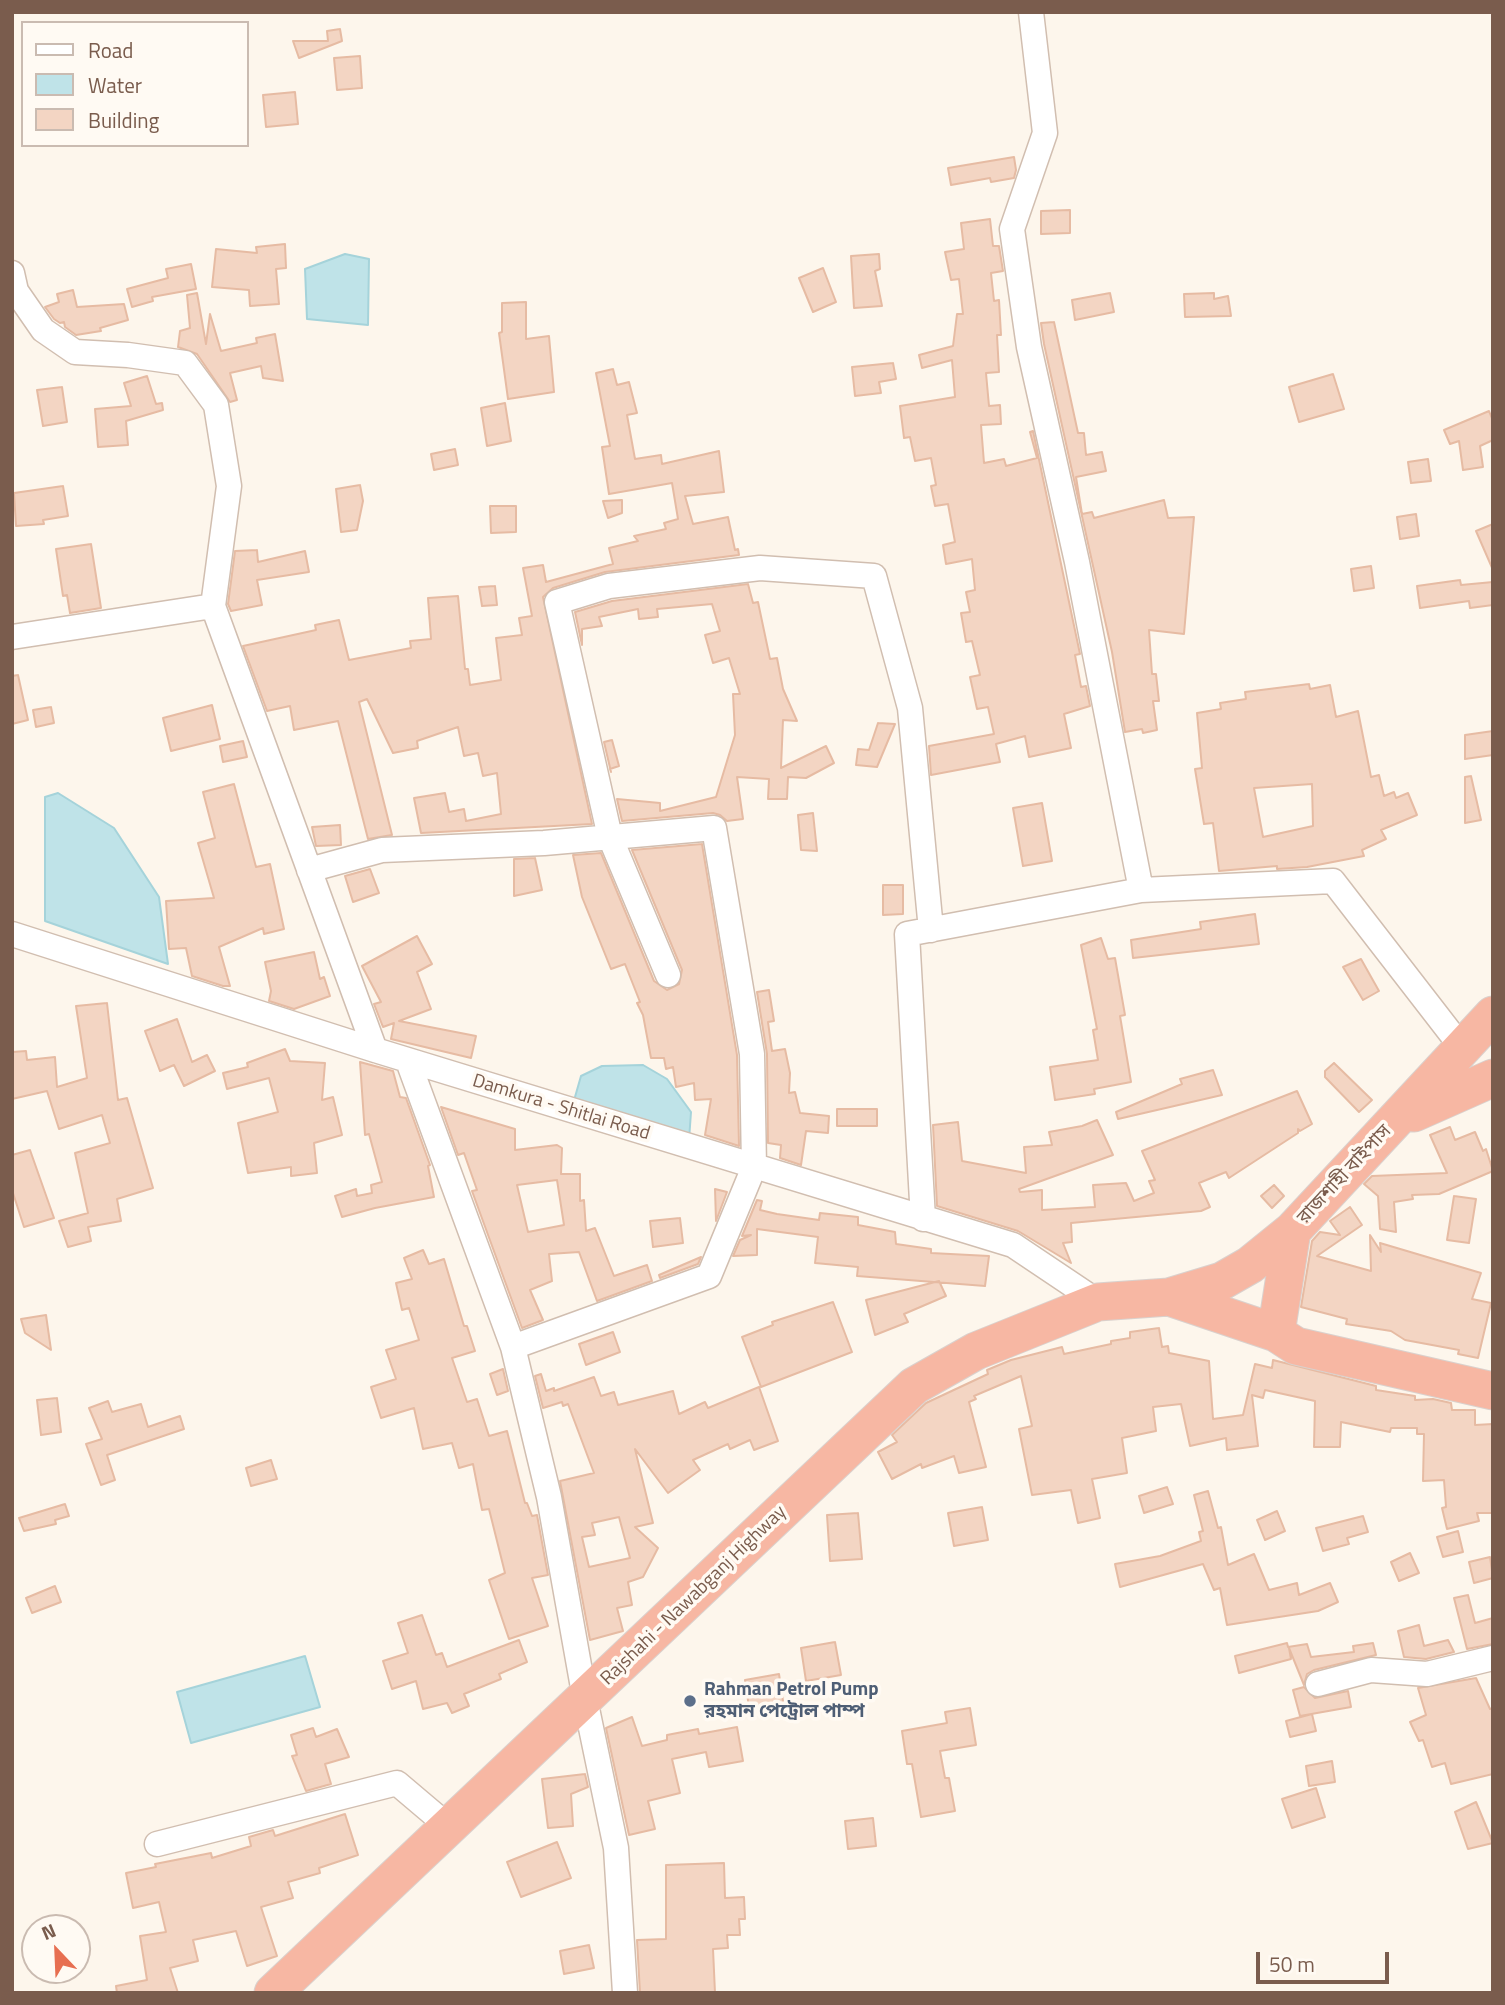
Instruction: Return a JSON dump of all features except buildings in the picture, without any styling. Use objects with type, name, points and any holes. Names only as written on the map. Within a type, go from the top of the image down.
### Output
[{"type":"highway","name":"রাজশাহী বাইপাস","points":[[1169,1297],[1222,1281],[1250,1265],[1292,1231],[1493,1015]]},
{"type":"highway","points":[[1392,1125],[1451,1094],[1493,1078]]},
{"type":"highway","points":[[1276,1333],[1292,1231]]},
{"type":"highway","points":[[1169,1297],[1276,1333],[1296,1346],[1493,1391]]},
{"type":"highway","name":"Rajshahi - Nawabganj Highway","points":[[273,1993],[914,1387],[976,1351],[1098,1302],[1169,1297]]},
{"type":"highway","points":[[1276,1333],[1301,1324],[1493,1367]]},
{"type":"street","points":[[1031,12],[1045,133],[1012,229],[1030,347],[1077,562],[1141,890]]},
{"type":"street","points":[[12,273],[16,291],[43,330],[75,352],[128,355],[185,363],[216,405],[229,486],[213,606],[375,1050]]},
{"type":"street","points":[[668,975],[610,837],[557,602],[609,586],[760,568],[874,576],[910,708],[931,930]]},
{"type":"street","points":[[12,637],[213,606]]},
{"type":"street","points":[[309,870],[382,850],[544,844],[714,828],[752,1054],[754,1167],[709,1276],[513,1347]]},
{"type":"street","points":[[923,1219],[907,934],[1141,890],[1333,881],[1463,1049]]},
{"type":"street","name":"Damkura - Shitlai Road","points":[[12,934],[375,1050],[1013,1245],[1098,1302]]},
{"type":"street","points":[[408,1060],[513,1347],[549,1497],[585,1699],[616,1849],[625,1993]]},
{"type":"street","points":[[1318,1684],[1371,1670],[1427,1674],[1493,1658]]},
{"type":"street","points":[[157,1844],[397,1783],[449,1828]]},
{"type":"water","points":[[345,254],[369,259],[368,325],[307,319],[305,269]]},
{"type":"water","points":[[58,793],[114,828],[159,897],[168,964],[45,921],[45,797]]},
{"type":"water","points":[[643,1065],[667,1079],[691,1112],[689,1140],[573,1104],[581,1076],[602,1066]]},
{"type":"water","points":[[305,1656],[320,1707],[191,1743],[177,1692]]},
{"type":"place","name":"Rahman Petrol Pump রহমান পেট্রোল পাম্প","points":[[690,1701]]}]
